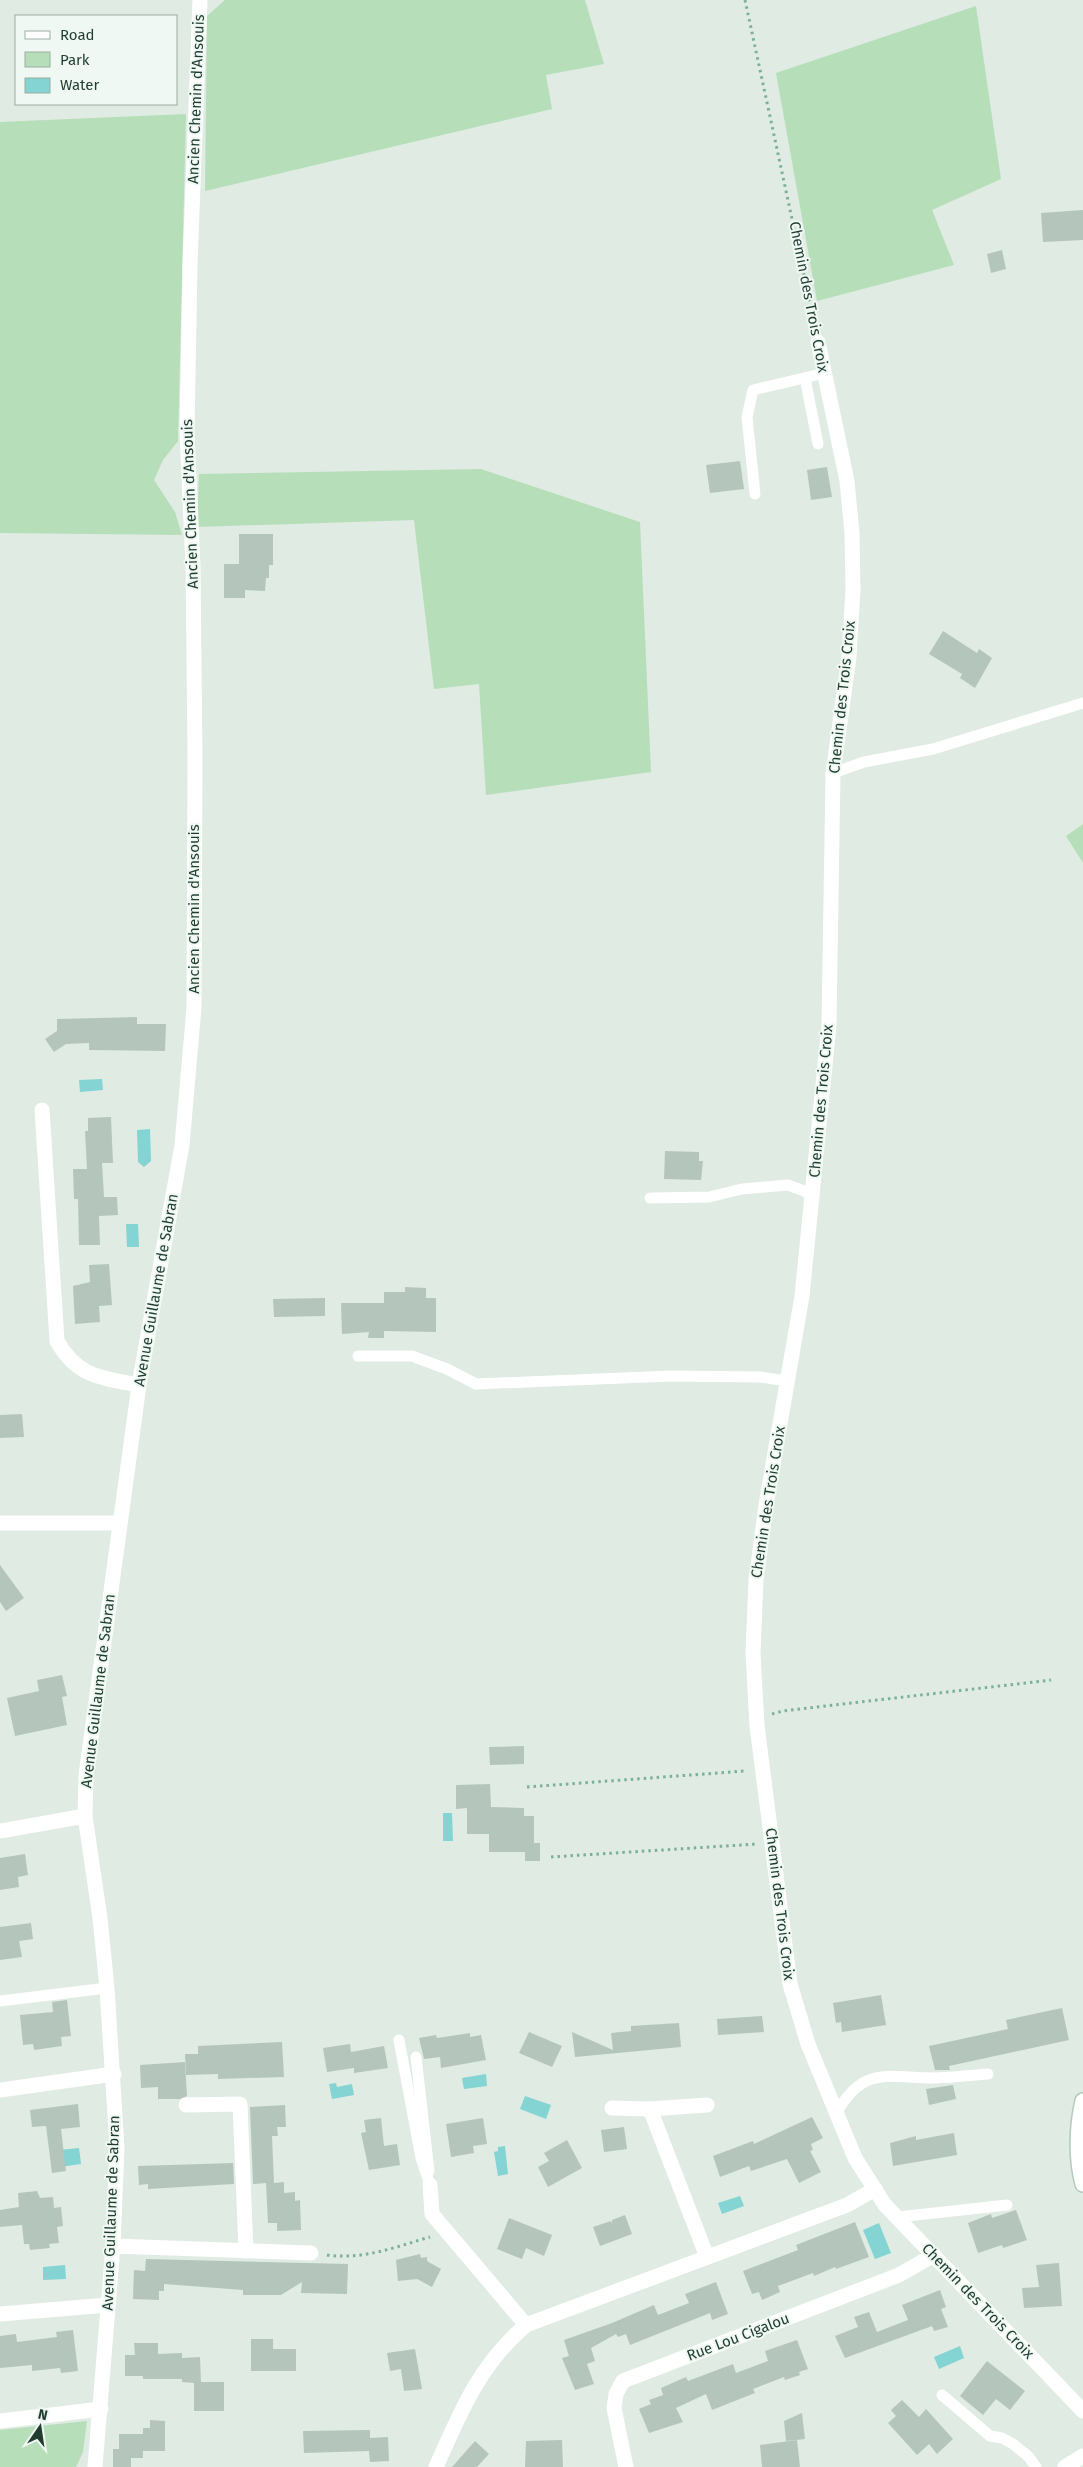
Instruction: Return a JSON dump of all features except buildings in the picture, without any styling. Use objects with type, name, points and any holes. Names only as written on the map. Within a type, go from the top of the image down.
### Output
[{"type":"street","name":"Ancien Chemin d'Ansouis","points":[[194,1008],[195,756],[192,566],[187,432],[190,265],[200,0]]},
{"type":"street","name":"Chemin des Trois Croix","points":[[818,342],[847,481],[852,533],[853,590],[849,656],[833,773],[829,1026],[802,1296],[766,1505],[756,1580],[752,1653],[757,1719],[790,1984],[808,2044],[855,2158],[885,2205],[1083,2411]]},
{"type":"street","name":"Avenue Guillaume de Sabran","points":[[96,2467],[113,2246],[117,2148],[114,2074],[107,1988],[100,1918],[85,1816],[86,1775],[139,1386],[182,1145],[194,1008]]},
{"type":"street","points":[[42,1110],[57,1341],[66,1356],[83,1371],[97,1377],[139,1386]]},
{"type":"street","points":[[0,1523],[120,1523]]},
{"type":"street","points":[[0,1831],[85,1816]]},
{"type":"street","points":[[0,2090],[114,2074]]},
{"type":"street","points":[[1083,2101],[1078,2139],[1080,2174],[1083,2184]]},
{"type":"street","points":[[186,2105],[240,2104],[246,2251]]},
{"type":"street","points":[[612,2108],[650,2109],[708,2105]]},
{"type":"street","points":[[650,2109],[707,2257]]},
{"type":"street","points":[[430,2185],[432,2214],[526,2325]]},
{"type":"street","points":[[436,2467],[478,2378],[505,2343],[526,2325],[847,2205],[875,2189]]},
{"type":"street","points":[[113,2246],[311,2253]]},
{"type":"street","name":"Rue Lou Cigalou","points":[[626,2467],[614,2408],[616,2394],[623,2380],[899,2275],[934,2255]]},
{"type":"street","points":[[0,2314],[108,2305]]},
{"type":"street","points":[[0,2421],[101,2409]]},
{"type":"street","points":[[1066,2467],[1083,2456]]},
{"type":"lane","points":[[756,494],[747,417],[753,390],[825,373]]},
{"type":"lane","points":[[805,378],[818,444]]},
{"type":"lane","points":[[833,773],[864,762],[933,749],[1083,702]]},
{"type":"lane","points":[[650,1198],[710,1197],[742,1189],[788,1185],[812,1194]]},
{"type":"lane","points":[[358,1356],[412,1356],[447,1369],[476,1384],[670,1376],[760,1377],[787,1381]]},
{"type":"lane","points":[[0,2001],[107,1988]]},
{"type":"lane","points":[[399,2040],[421,2158],[430,2185]]},
{"type":"lane","points":[[416,2057],[429,2153],[430,2185]]},
{"type":"lane","points":[[837,2112],[848,2093],[867,2081],[893,2075],[934,2078],[988,2074]]},
{"type":"lane","points":[[898,2217],[1007,2205]]},
{"type":"lane","points":[[942,2395],[990,2436],[1013,2444],[1028,2456],[1036,2467]]},
{"type":"path","name":"Chemin des Trois Croix","points":[[745,0],[802,259],[818,342]]},
{"type":"path","points":[[757,1719],[783,1711],[1051,1680]]},
{"type":"path","points":[[527,1787],[763,1769]]},
{"type":"path","points":[[551,1857],[772,1843]]},
{"type":"path","points":[[311,2253],[348,2258],[362,2256],[448,2232]]},
{"type":"green space","points":[[225,0],[585,0],[604,64],[546,75],[552,109],[205,191],[207,16]]},
{"type":"green space","points":[[976,6],[1001,179],[932,210],[954,265],[817,301],[776,73]]},
{"type":"green space","points":[[186,114],[178,441],[163,460],[154,480],[175,512],[182,535],[0,533],[0,122]]},
{"type":"green space","points":[[481,469],[640,522],[651,772],[486,795],[479,684],[434,689],[414,520],[197,527],[199,474]]},
{"type":"green space","points":[[1083,824],[1083,863],[1066,836]]},
{"type":"green space","points":[[87,2421],[83,2452],[76,2467],[0,2467],[0,2430]]},
{"type":"water","points":[[102,1079],[103,1090],[80,1092],[79,1080]]},
{"type":"water","points":[[150,1129],[151,1161],[144,1167],[138,1162],[137,1130]]},
{"type":"water","points":[[126,1224],[138,1224],[139,1247],[127,1247]]},
{"type":"water","points":[[443,1813],[452,1813],[453,1841],[443,1841]]},
{"type":"water","points":[[486,2074],[487,2086],[464,2089],[462,2078]]},
{"type":"water","points":[[336,2083],[337,2087],[352,2084],[354,2095],[332,2099],[329,2084]]},
{"type":"water","points":[[525,2096],[551,2105],[546,2119],[520,2109]]},
{"type":"water","points":[[505,2146],[508,2174],[498,2176],[494,2152],[498,2151],[498,2147]]},
{"type":"water","points":[[79,2148],[81,2164],[52,2168],[50,2151]]},
{"type":"water","points":[[740,2196],[744,2206],[722,2214],[718,2203]]},
{"type":"water","points":[[879,2223],[891,2253],[875,2259],[863,2230]]},
{"type":"water","points":[[65,2265],[66,2279],[43,2280],[43,2267]]},
{"type":"water","points":[[960,2346],[964,2358],[939,2369],[934,2357]]}]
